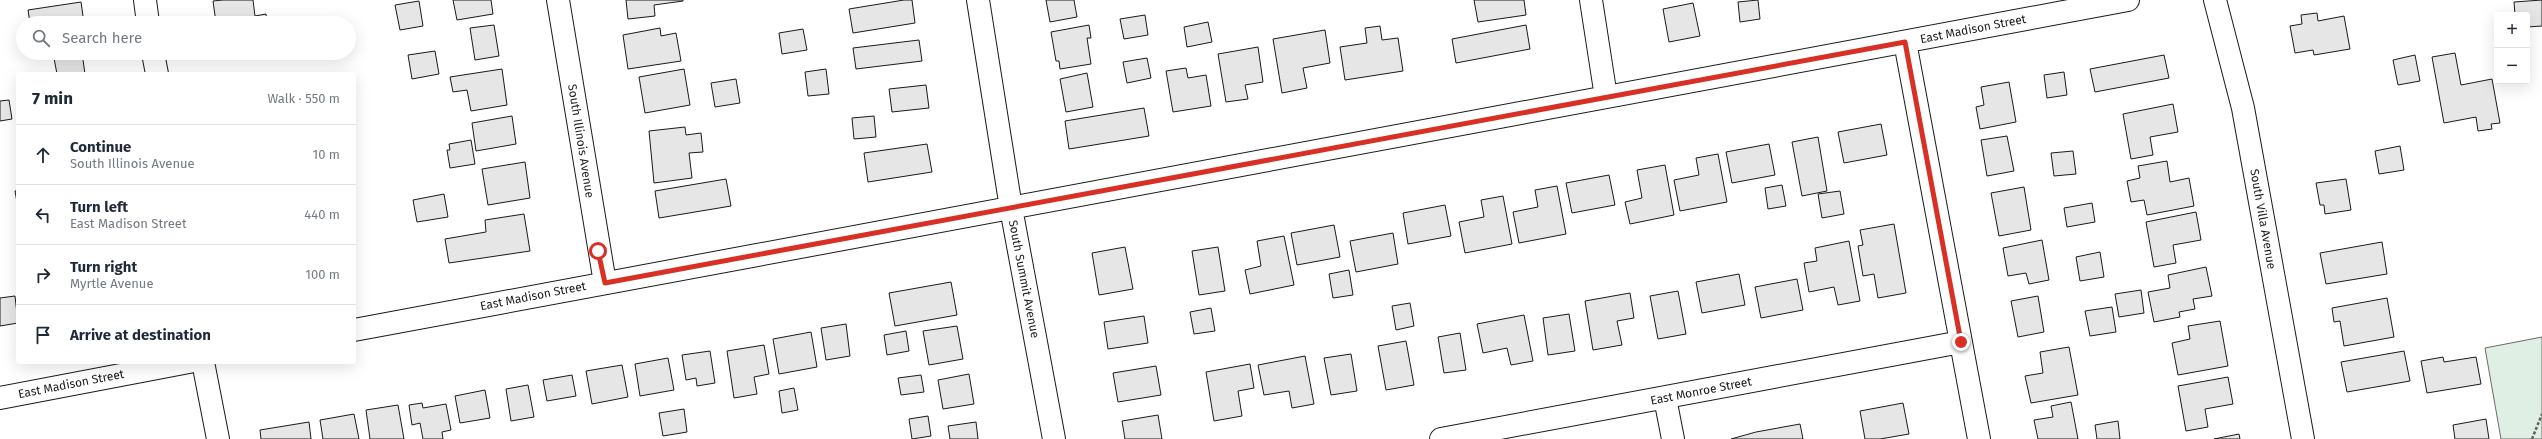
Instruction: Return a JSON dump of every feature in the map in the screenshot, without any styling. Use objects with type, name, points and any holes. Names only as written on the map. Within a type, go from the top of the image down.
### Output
[{"type":"street","points":[[145,0],[147,16]]},
{"type":"street","name":"South Illinois Avenue","points":[[558,0],[605,283]]},
{"type":"street","name":"South Summit Avenue","points":[[978,0],[1011,208],[1054,439]]},
{"type":"street","points":[[1592,0],[1606,97]]},
{"type":"street","name":"East Madison Street","points":[[356,330],[2128,0]]},
{"type":"street","name":"South Villa Avenue","points":[[2215,0],[2244,108],[2303,439]]},
{"type":"street","points":[[1905,42],[1979,439]]},
{"type":"street","points":[[154,60],[157,72]]},
{"type":"street","name":"East Monroe Street","points":[[1441,439],[1961,342]]},
{"type":"street","name":"East Madison Street","points":[[0,398],[178,364]]},
{"type":"street","points":[[203,364],[218,439]]},
{"type":"street","points":[[1666,398],[1673,439]]},
{"type":"path","points":[[2532,439],[2542,414]]},
{"type":"green space","points":[[2542,337],[2542,439],[2501,439],[2485,348]]},
{"type":"building","points":[[253,0],[255,16],[215,16],[213,1]]},
{"type":"building","points":[[453,0],[491,0],[493,14],[457,20]]},
{"type":"building","points":[[626,0],[683,1],[654,5],[655,16],[628,19]]},
{"type":"building","points":[[912,0],[915,23],[853,33],[849,9]]},
{"type":"building","points":[[1046,0],[1074,0],[1077,17],[1050,22]]},
{"type":"building","points":[[1474,0],[1524,0],[1526,15],[1478,22]]},
{"type":"building","points":[[1758,0],[1760,19],[1740,22],[1738,2]]},
{"type":"building","points":[[2542,0],[2542,26],[2530,27],[2530,12],[2515,12],[2514,2]]},
{"type":"building","points":[[419,1],[423,26],[400,30],[395,5]]},
{"type":"building","points":[[81,2],[83,16],[29,16],[28,10]]},
{"type":"building","points":[[1693,3],[1700,36],[1669,42],[1663,9]]},
{"type":"building","points":[[2317,13],[2318,21],[2344,16],[2350,49],[2314,55],[2313,50],[2295,53],[2290,26],[2302,24],[2301,15]]},
{"type":"building","points":[[266,14],[266,16],[255,16]]},
{"type":"building","points":[[1145,15],[1148,35],[1124,39],[1120,19]]},
{"type":"building","points":[[1208,22],[1212,42],[1187,47],[1184,27]]},
{"type":"building","points":[[494,25],[499,56],[475,60],[470,28]]},
{"type":"building","points":[[1089,25],[1091,38],[1087,38],[1091,64],[1060,69],[1059,61],[1056,61],[1051,32]]},
{"type":"building","points":[[1526,25],[1530,49],[1456,63],[1452,39]]},
{"type":"building","points":[[1380,26],[1382,40],[1398,38],[1403,71],[1345,80],[1340,47],[1367,43],[1365,28]]},
{"type":"building","points":[[660,28],[661,36],[676,33],[681,61],[628,69],[623,35]]},
{"type":"building","points":[[803,29],[807,50],[782,54],[779,33]]},
{"type":"building","points":[[1325,30],[1330,63],[1303,68],[1307,88],[1282,93],[1273,39]]},
{"type":"building","points":[[919,40],[922,61],[856,69],[853,48]]},
{"type":"building","points":[[1258,47],[1263,82],[1245,85],[1248,99],[1226,102],[1218,54]]},
{"type":"building","points":[[435,51],[439,74],[412,79],[408,55]]},
{"type":"building","points":[[2455,53],[2461,85],[2492,79],[2500,123],[2491,124],[2492,129],[2478,131],[2476,117],[2444,123],[2432,57]]},
{"type":"building","points":[[2164,55],[2169,78],[2095,92],[2090,69]]},
{"type":"building","points":[[2415,55],[2420,81],[2398,85],[2393,60]]},
{"type":"building","points":[[1147,58],[1151,78],[1127,83],[1123,62]]},
{"type":"building","points":[[54,60],[83,60],[85,72],[57,72]]},
{"type":"building","points":[[1186,68],[1188,78],[1206,75],[1211,106],[1173,112],[1166,71]]},
{"type":"building","points":[[502,69],[507,105],[471,111],[467,90],[453,92],[450,77]]},
{"type":"building","points":[[684,69],[690,105],[645,113],[639,77]]},
{"type":"building","points":[[826,69],[829,94],[808,96],[805,72]]},
{"type":"building","points":[[2064,72],[2067,95],[2047,98],[2044,75]]},
{"type":"building","points":[[1087,73],[1093,107],[1066,112],[1060,79]]},
{"type":"building","points":[[736,79],[740,103],[715,107],[711,83]]},
{"type":"building","points":[[2009,82],[2016,122],[1980,129],[1976,107],[1984,105],[1981,87]]},
{"type":"building","points":[[926,85],[929,108],[892,112],[889,89]]},
{"type":"building","points":[[9,100],[12,119],[0,121],[0,101]]},
{"type":"building","points":[[2173,104],[2178,132],[2150,137],[2153,155],[2131,159],[2123,114]]},
{"type":"building","points":[[1144,108],[1149,136],[1069,149],[1065,121]]},
{"type":"building","points":[[512,116],[516,144],[476,151],[472,123]]},
{"type":"building","points":[[874,116],[876,137],[854,139],[852,118]]},
{"type":"building","points":[[1881,124],[1887,155],[1844,163],[1838,132]]},
{"type":"building","points":[[685,127],[686,135],[701,133],[703,152],[689,153],[692,178],[654,183],[649,131]]},
{"type":"building","points":[[2007,136],[2014,171],[1987,176],[1981,140]]},
{"type":"building","points":[[1818,137],[1827,191],[1802,196],[1792,142]]},
{"type":"building","points":[[471,140],[475,164],[450,168],[447,150],[450,150],[449,144]]},
{"type":"building","points":[[927,144],[932,172],[868,182],[864,153]]},
{"type":"building","points":[[1769,144],[1775,175],[1732,183],[1726,152]]},
{"type":"building","points":[[2400,146],[2404,170],[2379,174],[2375,151]]},
{"type":"building","points":[[2073,151],[2076,174],[2054,176],[2051,153]]},
{"type":"building","points":[[1718,154],[1727,202],[1680,211],[1674,180],[1699,175],[1696,158]]},
{"type":"building","points":[[2167,161],[2170,182],[2189,178],[2194,206],[2147,215],[2144,200],[2131,202],[2127,181],[2140,178],[2138,166]]},
{"type":"building","points":[[525,162],[530,198],[488,205],[482,169]]},
{"type":"building","points":[[1665,165],[1674,215],[1630,224],[1625,202],[1642,198],[1637,170]]},
{"type":"building","points":[[1609,175],[1615,205],[1572,213],[1566,183]]},
{"type":"building","points":[[726,179],[731,206],[659,218],[655,191]]},
{"type":"building","points":[[2346,179],[2351,210],[2325,214],[2324,205],[2320,205],[2316,183]]},
{"type":"building","points":[[1782,185],[1786,206],[1768,209],[1765,188]]},
{"type":"building","points":[[1557,186],[1566,234],[1519,243],[1513,212],[1538,207],[1535,190]]},
{"type":"building","points":[[2024,187],[2031,230],[1999,236],[1991,193]]},
{"type":"building","points":[[1840,191],[1844,214],[1822,218],[1818,194]]},
{"type":"building","points":[[444,194],[448,217],[417,222],[413,200]]},
{"type":"building","points":[[1503,196],[1512,244],[1465,253],[1459,222],[1484,217],[1481,200]]},
{"type":"building","points":[[2092,203],[2095,222],[2067,227],[2064,208]]},
{"type":"building","points":[[1445,205],[1451,236],[1408,244],[1403,213]]},
{"type":"building","points":[[2196,212],[2201,240],[2173,245],[2176,263],[2154,267],[2146,222]]},
{"type":"building","points":[[524,214],[530,251],[449,263],[445,239],[486,232],[485,220]]},
{"type":"building","points":[[1894,224],[1906,293],[1878,298],[1874,274],[1863,276],[1858,246],[1863,245],[1860,230]]},
{"type":"building","points":[[1334,225],[1340,257],[1297,265],[1291,233]]},
{"type":"building","points":[[1393,233],[1398,264],[1356,272],[1350,241]]},
{"type":"building","points":[[1284,236],[1294,285],[1250,294],[1245,270],[1261,266],[1257,241]]},
{"type":"building","points":[[2042,240],[2049,280],[2029,284],[2026,273],[2008,276],[2003,248]]},
{"type":"building","points":[[1849,241],[1860,301],[1838,305],[1834,287],[1809,292],[1804,263],[1817,261],[1815,248]]},
{"type":"building","points":[[2382,242],[2387,274],[2326,284],[2320,253]]},
{"type":"building","points":[[1125,247],[1133,289],[1099,295],[1092,253]]},
{"type":"building","points":[[1218,247],[1225,291],[1199,295],[1192,251]]},
{"type":"building","points":[[2100,252],[2104,277],[2080,281],[2076,257]]},
{"type":"building","points":[[2206,267],[2212,296],[2193,299],[2195,309],[2179,312],[2180,317],[2154,322],[2148,292],[2170,288],[2168,275]]},
{"type":"building","points":[[1349,270],[1353,295],[1333,298],[1329,274]]},
{"type":"building","points":[[1739,274],[1745,305],[1702,313],[1696,282]]},
{"type":"building","points":[[1797,279],[1803,310],[1761,318],[1755,287]]},
{"type":"building","points":[[951,282],[957,315],[895,326],[889,293]]},
{"type":"building","points":[[2141,290],[2144,313],[2119,317],[2115,294]]},
{"type":"building","points":[[1678,291],[1686,334],[1658,339],[1650,296]]},
{"type":"building","points":[[1630,293],[1634,318],[1617,321],[1622,345],[1593,350],[1585,301]]},
{"type":"building","points":[[15,296],[16,323],[0,326],[0,298]]},
{"type":"building","points":[[2038,296],[2044,332],[2018,337],[2011,301]]},
{"type":"building","points":[[2387,298],[2394,337],[2344,346],[2340,321],[2334,322],[2332,308]]},
{"type":"building","points":[[1410,303],[1414,326],[1396,330],[1392,306]]},
{"type":"building","points":[[2112,307],[2116,332],[2090,336],[2085,311]]},
{"type":"building","points":[[1211,308],[1215,331],[1194,334],[1190,312]]},
{"type":"building","points":[[1569,314],[1575,351],[1548,355],[1543,318]]},
{"type":"building","points":[[1524,315],[1533,361],[1511,365],[1507,348],[1483,353],[1477,324]]},
{"type":"building","points":[[1144,316],[1148,343],[1108,349],[1104,322]]},
{"type":"building","points":[[2220,321],[2228,366],[2178,375],[2172,343],[2190,339],[2188,326]]},
{"type":"building","points":[[846,324],[850,356],[826,360],[821,328]]},
{"type":"building","points":[[957,326],[963,359],[929,365],[923,331]]},
{"type":"building","points":[[906,331],[909,351],[887,355],[884,335]]},
{"type":"building","points":[[811,332],[817,367],[779,374],[773,339]]},
{"type":"building","points":[[1460,333],[1466,370],[1444,373],[1438,337]]},
{"type":"building","points":[[1406,341],[1414,385],[1386,390],[1378,346]]},
{"type":"building","points":[[764,345],[769,374],[754,377],[757,394],[734,398],[727,351]]},
{"type":"building","points":[[2069,347],[2078,395],[2031,403],[2025,376],[2043,373],[2040,352]]},
{"type":"building","points":[[710,351],[715,383],[697,386],[696,378],[686,380],[682,355]]},
{"type":"building","points":[[2404,351],[2410,381],[2347,392],[2341,362]]},
{"type":"building","points":[[1351,354],[1357,391],[1331,395],[1324,358]]},
{"type":"building","points":[[1305,356],[1314,404],[1292,408],[1289,391],[1264,395],[1258,365]]},
{"type":"building","points":[[2443,357],[2444,362],[2476,357],[2481,384],[2427,393],[2421,361]]},
{"type":"building","points":[[668,358],[674,390],[640,396],[635,364]]},
{"type":"building","points":[[1250,364],[1254,388],[1238,391],[1242,416],[1214,421],[1206,372]]},
{"type":"building","points":[[622,365],[628,397],[592,404],[586,371]]},
{"type":"building","points":[[1156,366],[1161,395],[1118,402],[1113,373]]},
{"type":"building","points":[[969,374],[974,404],[943,409],[938,380]]},
{"type":"building","points":[[572,375],[576,396],[547,401],[543,380]]},
{"type":"building","points":[[921,375],[924,392],[901,395],[898,378]]},
{"type":"building","points":[[2228,377],[2233,404],[2205,409],[2208,427],[2186,431],[2178,386]]},
{"type":"building","points":[[528,385],[534,417],[511,421],[506,389]]},
{"type":"building","points":[[794,388],[798,410],[782,413],[779,391]]},
{"type":"building","points":[[485,390],[490,418],[460,423],[455,396]]},
{"type":"building","points":[[2071,402],[2078,439],[2038,439],[2034,420],[2053,417],[2051,406]]},
{"type":"building","points":[[422,403],[423,408],[446,404],[451,430],[442,432],[443,439],[423,439],[420,423],[412,425],[409,405]]},
{"type":"building","points":[[1903,403],[1909,434],[1880,439],[1865,439],[1860,411]]},
{"type":"building","points":[[398,405],[404,439],[370,439],[366,410]]},
{"type":"building","points":[[684,409],[687,432],[663,436],[659,413]]},
{"type":"building","points":[[354,414],[359,439],[323,439],[320,420]]},
{"type":"building","points":[[1158,415],[1162,439],[1125,439],[1122,421]]},
{"type":"building","points":[[928,416],[931,436],[912,439],[909,419]]},
{"type":"building","points":[[2486,419],[2489,439],[2455,439],[2453,425]]},
{"type":"building","points":[[2118,421],[2120,439],[2097,439],[2095,425]]},
{"type":"building","points":[[309,422],[311,439],[261,439],[260,430]]},
{"type":"building","points":[[976,422],[978,439],[950,439],[948,426]]},
{"type":"building","points":[[1800,424],[1803,439],[1731,439],[1756,432]]},
{"type":"building","points":[[2239,434],[2240,439],[2214,439]]},
{"type":"route","points":[[598,251],[605,283],[1905,42],[1961,342]]}]
